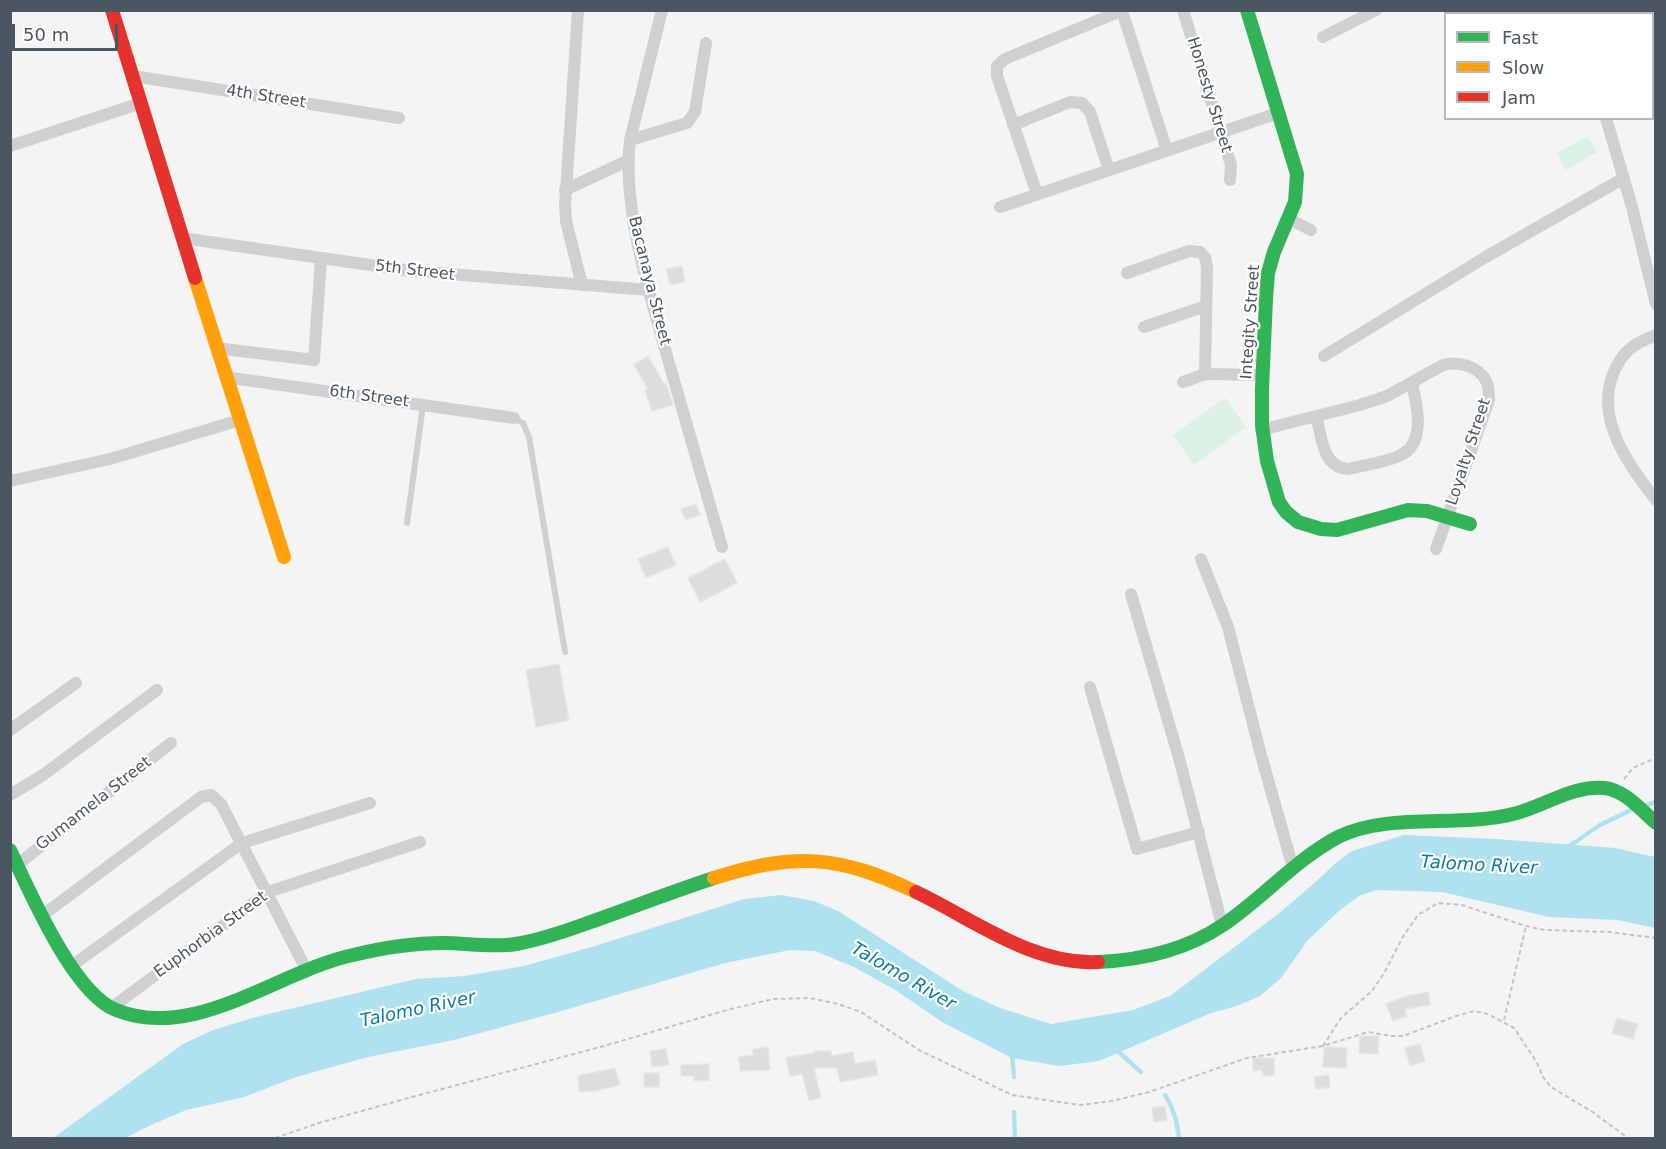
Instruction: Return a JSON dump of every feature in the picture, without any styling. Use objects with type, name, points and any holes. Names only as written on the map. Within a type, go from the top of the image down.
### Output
[{"type":"street","points":[[112,10],[225,377],[284,557]]},
{"type":"street","points":[[578,10],[565,190],[566,221],[582,285]]},
{"type":"street","name":"Bacanaya Street","points":[[662,10],[630,140],[627,161],[630,200],[649,290],[722,548]]},
{"type":"street","name":"Honesty Street","points":[[1183,10],[1231,165],[1230,180]]},
{"type":"street","name":"Integity Street","points":[[1247,10],[1297,174],[1298,191],[1291,220],[1275,250],[1267,278],[1261,430],[1269,469],[1281,505],[1287,514],[1306,525],[1325,530],[1337,530],[1408,510],[1427,511],[1448,517]]},
{"type":"street","points":[[1323,37],[1376,10]]},
{"type":"street","points":[[1038,194],[997,76],[996,72],[1000,63],[1122,11],[1167,151]]},
{"type":"street","points":[[630,140],[687,123],[695,112],[706,43]]},
{"type":"street","name":"4th Street","points":[[132,76],[399,118]]},
{"type":"street","points":[[1014,125],[1070,102],[1082,103],[1090,111],[1108,170]]},
{"type":"street","points":[[10,146],[141,103]]},
{"type":"street","points":[[1000,207],[1278,112]]},
{"type":"street","points":[[1607,120],[1656,304]]},
{"type":"street","points":[[565,190],[627,161]]},
{"type":"street","points":[[1324,356],[1484,258],[1624,178]]},
{"type":"street","points":[[1291,220],[1311,230]]},
{"type":"street","name":"5th Street","points":[[182,238],[412,271],[649,290]]},
{"type":"street","points":[[1127,273],[1189,251],[1200,252],[1205,257],[1207,267],[1205,374]]},
{"type":"street","points":[[216,348],[314,360],[321,259]]},
{"type":"street","points":[[1144,327],[1206,306]]},
{"type":"street","points":[[1656,335],[1638,343],[1623,356],[1611,379],[1608,396],[1608,413],[1616,437],[1629,461],[1656,500]]},
{"type":"street","name":"Loyalty Street","points":[[1261,430],[1387,396],[1443,365],[1462,364],[1482,376],[1489,388],[1489,400],[1436,549]]},
{"type":"street","points":[[1183,382],[1205,374],[1263,375]]},
{"type":"street","name":"6th Street","points":[[225,377],[514,418]]},
{"type":"street","points":[[1316,416],[1329,461],[1339,468],[1348,469],[1400,456],[1413,443],[1417,430],[1417,405],[1412,383]]},
{"type":"street","points":[[10,481],[119,457],[240,420]]},
{"type":"street","points":[[1448,517],[1470,524]]},
{"type":"street","points":[[1201,559],[1228,627],[1293,868]]},
{"type":"street","points":[[1131,594],[1177,748],[1222,925]]},
{"type":"street","points":[[10,730],[76,683]]},
{"type":"street","points":[[1090,687],[1137,849],[1199,832]]},
{"type":"street","points":[[10,795],[43,775],[157,690]]},
{"type":"street","name":"Gumamela Street","points":[[17,865],[171,743]]},
{"type":"street","points":[[10,849],[70,967],[91,993],[111,1008],[123,1013],[153,1019],[171,1019],[191,1016],[306,969],[353,955],[447,943],[500,947],[523,943],[555,934],[702,882],[774,862],[828,860],[858,867],[916,891],[1033,951],[1066,962],[1100,966],[1133,961],[1199,939],[1222,925],[1293,868],[1340,836],[1373,825],[1395,822],[1482,820],[1516,814],[1581,791],[1606,788],[1621,794],[1656,823]]},
{"type":"street","points":[[43,915],[206,795],[211,795],[221,804],[306,969]]},
{"type":"street","points":[[70,967],[242,843],[370,803]]},
{"type":"street","name":"Euphorbia Street","points":[[111,1008],[268,892],[420,843]]},
{"type":"lane","points":[[407,522],[423,405]]},
{"type":"lane","points":[[514,418],[523,423],[529,437],[565,652]]},
{"type":"path","points":[[1621,794],[1632,768],[1656,758]]},
{"type":"path","points":[[1323,1046],[1341,1018],[1372,991],[1418,915],[1438,903],[1462,904],[1544,930],[1609,932],[1656,938]]},
{"type":"path","points":[[1504,1021],[1526,926]]},
{"type":"path","points":[[275,1138],[401,1100],[604,1046],[727,1010],[773,999],[810,998],[861,1012],[919,1050],[1012,1095],[1080,1104],[1112,1101],[1149,1092],[1247,1058],[1323,1046],[1368,1032],[1402,1036],[1474,1011],[1488,1014],[1514,1028],[1551,1087],[1591,1111],[1628,1138]]},
{"type":"green space","points":[[1588,136],[1597,152],[1566,170],[1557,153]]},
{"type":"green space","points":[[1225,398],[1246,427],[1194,465],[1173,435]]},
{"type":"water","name":"Talomo River","points":[[1404,835],[1615,848],[1655,857],[1655,928],[1618,920],[1549,917],[1442,892],[1376,890],[1359,896],[1339,911],[1308,940],[1281,978],[1260,996],[1237,1006],[1211,1013],[1099,1061],[1059,1066],[1012,1058],[942,1022],[897,991],[854,967],[815,951],[790,950],[725,963],[454,1040],[368,1057],[296,1077],[244,1097],[186,1110],[125,1138],[53,1138],[183,1044],[213,1030],[256,1017],[416,979],[464,976],[524,966],[744,899],[782,895],[814,901],[838,911],[963,991],[1000,1008],[1051,1024],[1133,1010],[1170,996],[1278,914],[1352,851]]},
{"type":"building","points":[[682,266],[685,282],[670,285],[666,269]]},
{"type":"building","points":[[648,356],[664,384],[666,383],[673,405],[652,411],[645,390],[648,389],[634,365]]},
{"type":"building","points":[[696,504],[700,515],[685,520],[681,509]]},
{"type":"building","points":[[668,547],[676,565],[646,578],[638,559]]},
{"type":"building","points":[[725,559],[737,583],[700,602],[688,578]]},
{"type":"building","points":[[559,664],[569,720],[536,727],[526,670]]},
{"type":"building","points":[[1428,992],[1430,1005],[1405,1009],[1407,1016],[1393,1021],[1386,1004],[1406,996]]},
{"type":"building","points":[[1617,1018],[1638,1024],[1633,1039],[1612,1033]]},
{"type":"building","points":[[1360,1036],[1379,1036],[1378,1054],[1359,1053]]},
{"type":"building","points":[[1420,1044],[1425,1061],[1410,1066],[1405,1048]]},
{"type":"building","points":[[768,1047],[770,1070],[740,1071],[739,1057],[753,1055],[753,1049]]},
{"type":"building","points":[[1324,1047],[1347,1048],[1346,1068],[1323,1067]]},
{"type":"building","points":[[666,1049],[669,1065],[652,1067],[650,1051]]},
{"type":"building","points":[[814,1051],[831,1051],[831,1056],[853,1052],[855,1064],[875,1060],[878,1075],[840,1082],[837,1068],[814,1068],[821,1098],[809,1101],[802,1074],[790,1076],[786,1058]]},
{"type":"building","points":[[1253,1058],[1274,1058],[1274,1076],[1263,1076],[1262,1070],[1253,1071]]},
{"type":"building","points":[[709,1064],[709,1080],[694,1081],[694,1076],[681,1076],[681,1065]]},
{"type":"building","points":[[615,1068],[620,1085],[579,1092],[578,1076]]},
{"type":"building","points":[[644,1073],[659,1073],[659,1087],[644,1087]]},
{"type":"building","points":[[1329,1075],[1330,1087],[1316,1089],[1314,1077]]},
{"type":"building","points":[[1165,1106],[1167,1120],[1154,1122],[1152,1108]]},
{"type":"waterway","points":[[1644,806],[1656,802]]},
{"type":"waterway","points":[[1568,847],[1600,825],[1633,809]]},
{"type":"waterway","points":[[1114,1048],[1141,1072]]},
{"type":"waterway","points":[[1012,1053],[1014,1077]]},
{"type":"waterway","points":[[1165,1095],[1175,1116],[1179,1138]]},
{"type":"waterway","points":[[1014,1112],[1015,1138]]},
{"type":"traffic: fast","points":[[1247,10],[1297,174],[1295,202],[1274,252],[1268,273],[1266,299],[1262,425],[1267,461],[1279,502],[1286,512],[1298,522],[1321,529],[1337,530],[1408,510],[1427,511],[1470,524]]},
{"type":"traffic: fast","points":[[1098,962],[1131,959],[1163,952],[1209,934],[1238,914],[1322,846],[1358,829],[1401,822],[1491,818],[1524,811],[1569,793],[1592,788],[1619,792],[1656,823]]},
{"type":"traffic: fast","points":[[10,850],[54,939],[84,984],[100,1000],[116,1010],[146,1017],[176,1017],[206,1011],[236,1001],[325,963],[375,950],[443,943],[498,946],[533,940],[568,930],[714,878]]},
{"type":"traffic: slow","points":[[195,278],[284,557]]},
{"type":"traffic: slow","points":[[714,878],[769,864],[816,861],[839,864],[863,871],[916,892]]},
{"type":"traffic: jam","points":[[112,10],[195,278]]},
{"type":"traffic: jam","points":[[916,892],[1026,948],[1074,961],[1098,962]]}]
